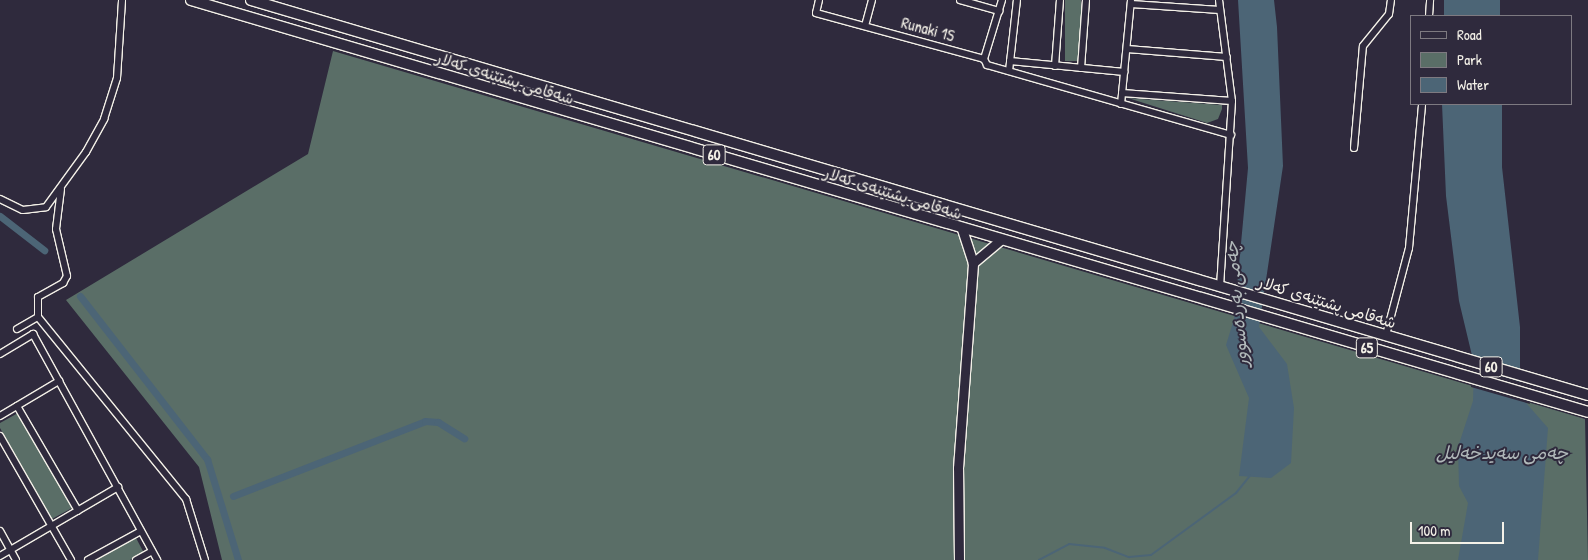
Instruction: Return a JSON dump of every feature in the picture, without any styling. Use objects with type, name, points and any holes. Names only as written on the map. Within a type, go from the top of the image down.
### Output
[{"type":"highway","name":"شەقامی پشتێنەی کەلار","points":[[191,0],[1263,318],[1588,412]]},
{"type":"highway","name":"شەقامی پشتێنەی کەلار","points":[[251,0],[1588,395]]},
{"type":"highway","points":[[652,137],[659,129],[657,120]]},
{"type":"main road","points":[[959,560],[958,468],[973,263],[962,229]]},
{"type":"main road","points":[[973,263],[1000,240]]},
{"type":"street","points":[[0,199],[23,210],[36,210],[46,207],[99,130],[110,103],[118,71],[122,0]]},
{"type":"street","name":"Runaki 1S","points":[[819,0],[816,13],[984,58],[987,65],[1009,71]]},
{"type":"street","points":[[865,26],[872,0]]},
{"type":"street","points":[[960,0],[979,2],[999,11]]},
{"type":"street","points":[[984,58],[1002,0]]},
{"type":"street","points":[[1017,0],[1009,71],[1232,135]]},
{"type":"street","points":[[1055,66],[1060,0]]},
{"type":"street","points":[[1081,68],[1086,0]]},
{"type":"street","points":[[1219,0],[1232,101],[1225,287]]},
{"type":"street","points":[[1354,148],[1363,46],[1389,14],[1391,0]]},
{"type":"street","points":[[1429,15],[1430,0]]},
{"type":"street","points":[[1121,104],[1131,2],[1175,4],[1220,10]]},
{"type":"street","points":[[1126,49],[1226,58]]},
{"type":"street","points":[[1010,61],[1124,72]]},
{"type":"street","points":[[1122,93],[1232,101]]},
{"type":"street","points":[[1386,335],[1410,248],[1422,105]]},
{"type":"street","points":[[62,186],[56,229],[67,276],[63,283],[38,297],[38,317],[182,494],[205,560]]},
{"type":"street","points":[[17,329],[38,317]]},
{"type":"street","points":[[0,354],[33,334],[157,560]]},
{"type":"street","points":[[0,416],[59,381]]},
{"type":"street","points":[[17,406],[78,510]]},
{"type":"street","points":[[0,436],[71,560]]},
{"type":"street","points":[[2,560],[0,556],[118,487]]},
{"type":"street","points":[[0,531],[16,560]]},
{"type":"street","points":[[88,560],[141,531]]},
{"type":"street","points":[[136,560],[152,551]]},
{"type":"green space","points":[[1065,0],[1081,0],[1081,61],[1065,61]]},
{"type":"green space","points":[[333,51],[1585,419],[1588,560],[222,560],[199,467],[66,300],[308,154]]},
{"type":"green space","points":[[1128,98],[1222,105],[1222,109],[1218,119],[1207,123]]},
{"type":"green space","points":[[18,413],[72,508],[52,519],[0,428],[0,423]]},
{"type":"green space","points":[[136,538],[144,553],[130,560],[94,560]]},
{"type":"water","points":[[1238,0],[1274,0],[1277,27],[1283,166],[1259,327],[1287,364],[1294,408],[1291,463],[1271,478],[1239,476],[1249,398],[1226,345],[1234,319],[1248,168]]},
{"type":"water","points":[[1444,0],[1500,0],[1500,15],[1444,15]]},
{"type":"water","name":"چەمی سەیدخەلیل","points":[[1442,105],[1502,105],[1502,167],[1520,327],[1520,378],[1527,404],[1548,428],[1538,560],[1458,560],[1468,503],[1459,486],[1458,447],[1473,401],[1474,364],[1459,301],[1446,196]]},
{"type":"pier","points":[[1472,367],[1524,383],[1530,404],[1471,387]]},
{"type":"waterway","points":[[0,216],[44,250]]},
{"type":"waterway","points":[[80,296],[207,459],[238,560]]},
{"type":"waterway","points":[[233,496],[425,421],[438,422],[464,438]]},
{"type":"waterway","name":"چەمی بەردەسوور","points":[[1039,560],[1069,544],[1105,548],[1129,557],[1151,555],[1236,493],[1250,476]]}]
